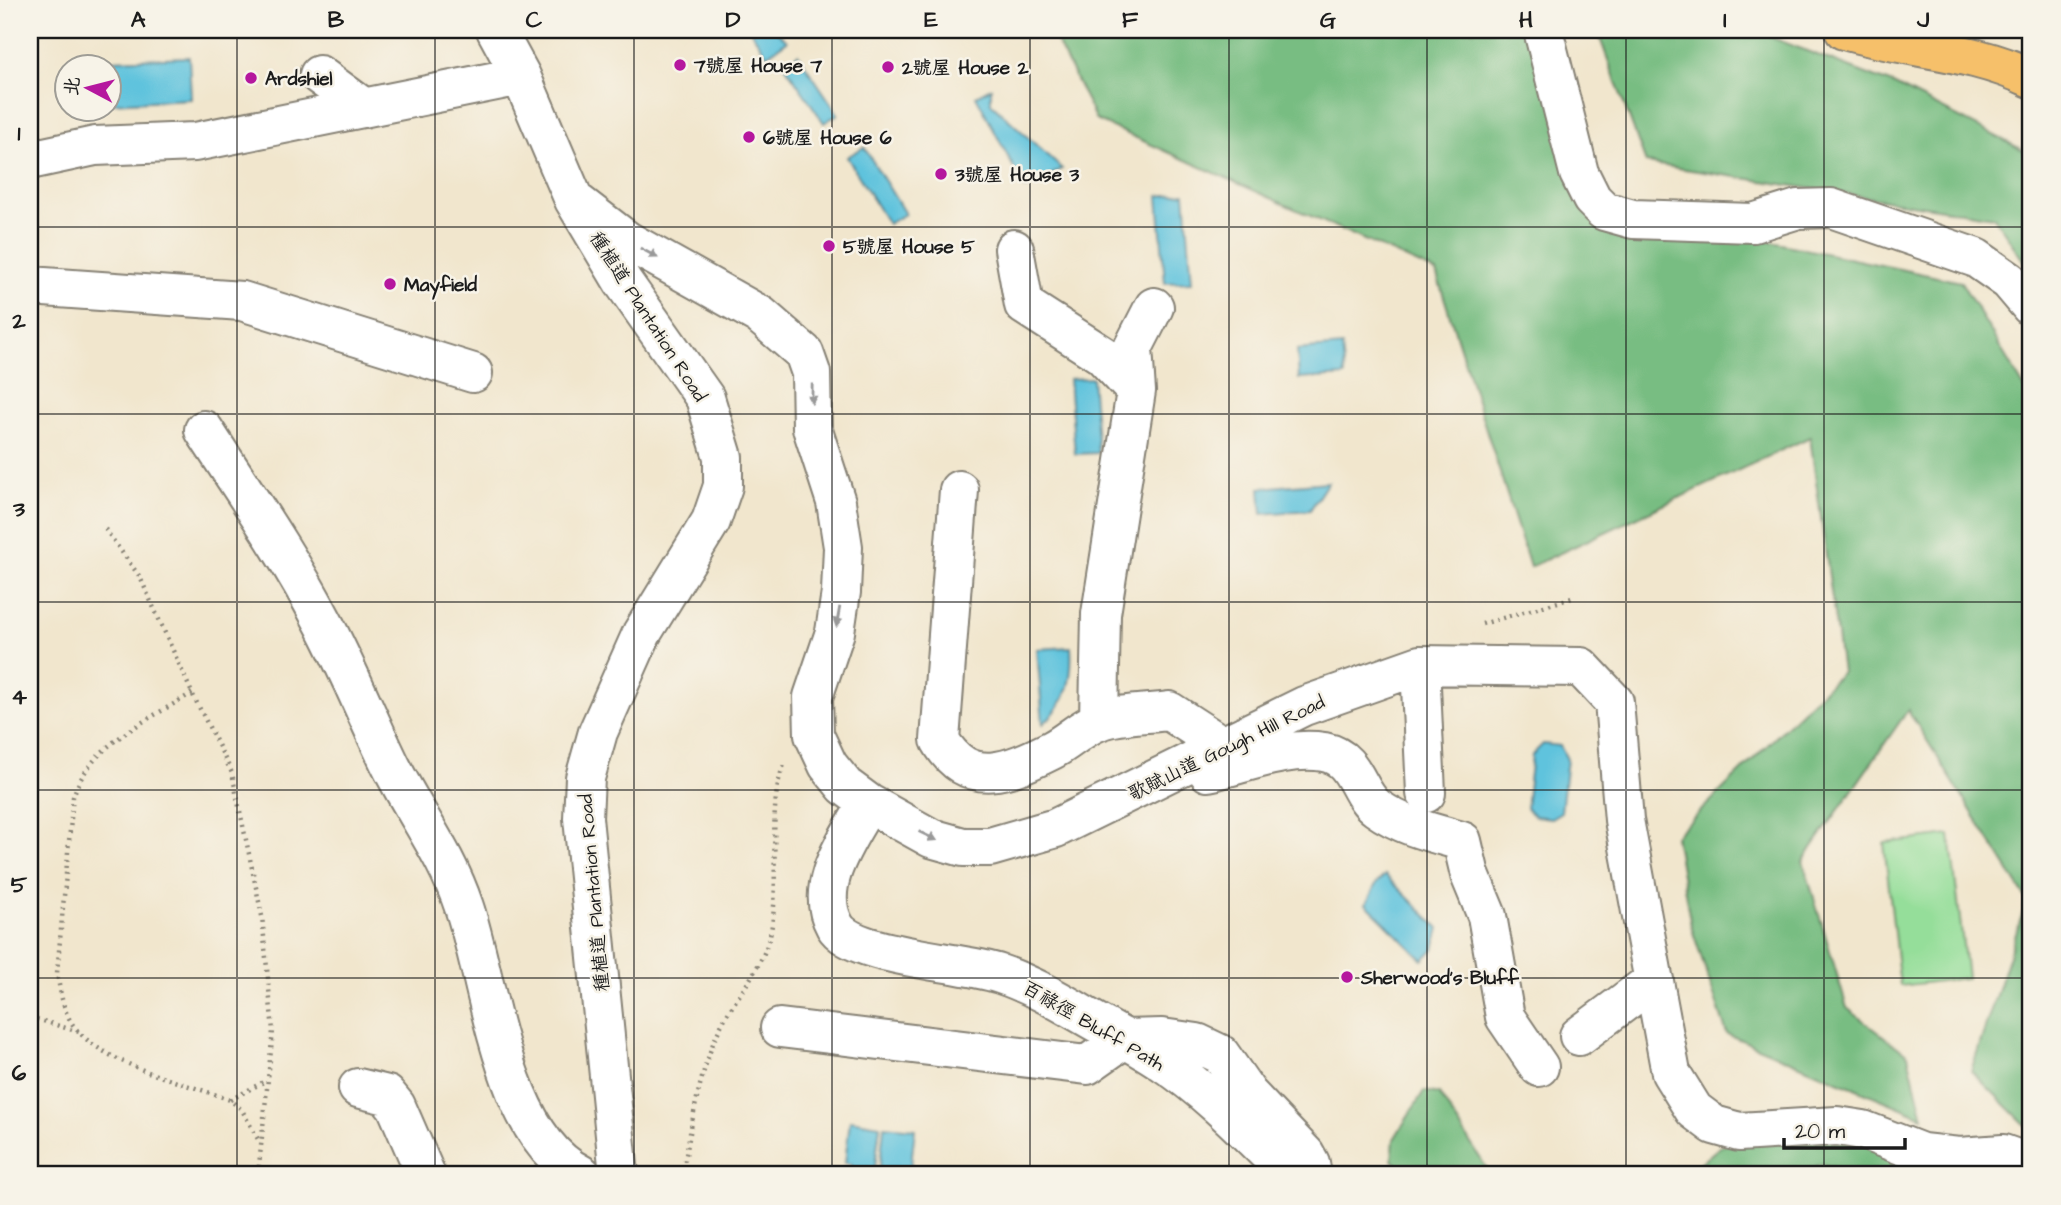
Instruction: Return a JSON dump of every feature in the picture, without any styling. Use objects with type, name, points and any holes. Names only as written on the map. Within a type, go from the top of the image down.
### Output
[{"type":"main road","points":[[1844,30],[1879,39],[1963,53],[2031,78]]},
{"type":"street","name":"種植道 Plantation Road","points":[[496,30],[521,76],[574,200],[623,282],[705,398],[720,439],[724,471],[723,486],[711,521],[653,613],[631,655],[598,733],[584,778],[583,818],[619,1175]]},
{"type":"street","points":[[1543,30],[1579,173],[1591,199],[1604,211],[1633,219],[1753,223],[1798,209],[1831,208],[1976,258],[2009,281],[2031,307]]},
{"type":"street","points":[[319,75],[364,108]]},
{"type":"street","points":[[30,160],[95,146],[195,142],[521,76]]},
{"type":"street","name":"歌賦山道 Gough Hill Road","points":[[574,200],[626,240],[760,315],[803,353],[808,363],[812,385],[812,428],[836,502],[843,570],[835,632],[813,697],[814,735],[836,776],[868,803],[947,844],[990,847],[1027,838],[1083,817],[1304,706],[1420,664],[1581,667],[1615,702],[1624,820],[1671,1073],[1684,1098],[1703,1119],[1739,1132],[1820,1126],[1850,1127],[1942,1165],[2004,1154],[2031,1164]]},
{"type":"street","points":[[1014,248],[1024,305],[1102,355],[1136,391]]},
{"type":"street","points":[[30,286],[242,301],[473,373]]},
{"type":"street","points":[[1099,720],[1101,614],[1136,391],[1133,348],[1154,307]]},
{"type":"street","points":[[204,430],[285,555],[321,618],[389,763],[452,876],[464,906],[501,1043],[524,1107],[559,1160],[582,1175]]},
{"type":"street","points":[[959,490],[940,740],[948,754],[971,770],[1002,771],[1051,751],[1099,720],[1169,711],[1223,746]]},
{"type":"street","points":[[1420,664],[1426,793]]},
{"type":"street","points":[[1160,778],[1210,771],[1279,754],[1327,752],[1343,761],[1356,774],[1374,807],[1424,831],[1462,841],[1470,875],[1487,915],[1505,1017],[1539,1067]]},
{"type":"street","name":"百祿徑 Bluff Path","points":[[868,803],[838,858],[828,888],[830,914],[842,934],[870,949],[961,963],[1002,974],[1060,1001],[1191,1083],[1290,1175]]},
{"type":"street","points":[[1579,1036],[1654,980]]},
{"type":"street","points":[[780,1028],[1087,1065],[1124,1039],[1163,1038],[1197,1043],[1220,1054],[1248,1094],[1305,1154],[1311,1163],[1312,1175]]},
{"type":"street","points":[[358,1088],[387,1095],[396,1106],[426,1175]]},
{"type":"path","points":[[105,529],[140,577],[192,693],[232,773],[262,916],[272,1031],[258,1175]]},
{"type":"path","points":[[192,693],[98,752],[80,775],[73,797],[57,973],[62,1001],[73,1025],[80,1032],[114,1057],[230,1100],[242,1110],[261,1144]]},
{"type":"path","points":[[682,1175],[698,1101],[718,1032],[755,973],[770,935],[775,900],[779,779],[788,758],[814,735]]},
{"type":"path","points":[[30,1017],[80,1032]]},
{"type":"path","points":[[230,1100],[267,1080]]},
{"type":"green space","points":[[1051,30],[1543,30],[1606,207],[1961,282],[2031,399],[2031,1130],[1971,1071],[2027,900],[1908,710],[1803,861],[1847,1008],[1908,1055],[1923,1117],[1727,1034],[1691,926],[1675,836],[1842,672],[1810,437],[1530,567],[1436,272],[1096,120]]},
{"type":"green space","points":[[1597,30],[1752,30],[1895,85],[2031,154],[2031,272],[1994,217],[1646,163]]},
{"type":"green space","points":[[1950,835],[1967,978],[1900,986],[1884,843]]},
{"type":"green space","points":[[1424,1091],[1439,1094],[1491,1175],[1408,1175],[1392,1160],[1394,1139]]},
{"type":"green space","points":[[1839,1134],[1917,1162],[1936,1175],[1855,1175],[1822,1164],[1793,1175],[1686,1175],[1722,1145]]},
{"type":"water","points":[[750,30],[776,30],[787,41],[767,55]]},
{"type":"water","points":[[798,54],[838,114],[824,123],[784,64]]},
{"type":"water","points":[[189,57],[191,99],[122,102],[122,60]]},
{"type":"water","points":[[991,88],[991,103],[1062,169],[1025,189],[976,96]]},
{"type":"water","points":[[864,147],[905,214],[888,224],[847,157]]},
{"type":"water","points":[[1185,193],[1192,282],[1165,283],[1158,196]]},
{"type":"water","points":[[1342,346],[1345,376],[1299,379],[1297,350]]},
{"type":"water","points":[[1092,378],[1098,453],[1075,454],[1069,379]]},
{"type":"water","points":[[1328,482],[1310,510],[1262,514],[1260,488]]},
{"type":"water","points":[[1071,647],[1067,689],[1058,707],[1043,724],[1037,649]]},
{"type":"water","points":[[1543,744],[1560,746],[1567,759],[1561,812],[1551,818],[1535,816],[1526,808],[1532,755]]},
{"type":"water","points":[[1385,875],[1439,928],[1434,949],[1423,960],[1366,904],[1376,884]]},
{"type":"water","points":[[850,1120],[880,1125],[874,1175],[850,1175],[852,1164],[845,1163]]},
{"type":"water","points":[[884,1126],[915,1129],[910,1172],[879,1175]]},
{"type":"place","name":"7號屋 House 7","points":[[680,65]]},
{"type":"place","name":"2號屋 House 2","points":[[888,67]]},
{"type":"place","name":"Ardshiel","points":[[251,78]]},
{"type":"place","name":"6號屋 House 6","points":[[749,137]]},
{"type":"place","name":"3號屋 House 3","points":[[941,174]]},
{"type":"place","name":"5號屋 House 5","points":[[829,246]]},
{"type":"place","name":"Mayfield","points":[[390,284]]},
{"type":"place","name":"Sherwood's Bluff","points":[[1347,977]]}]
